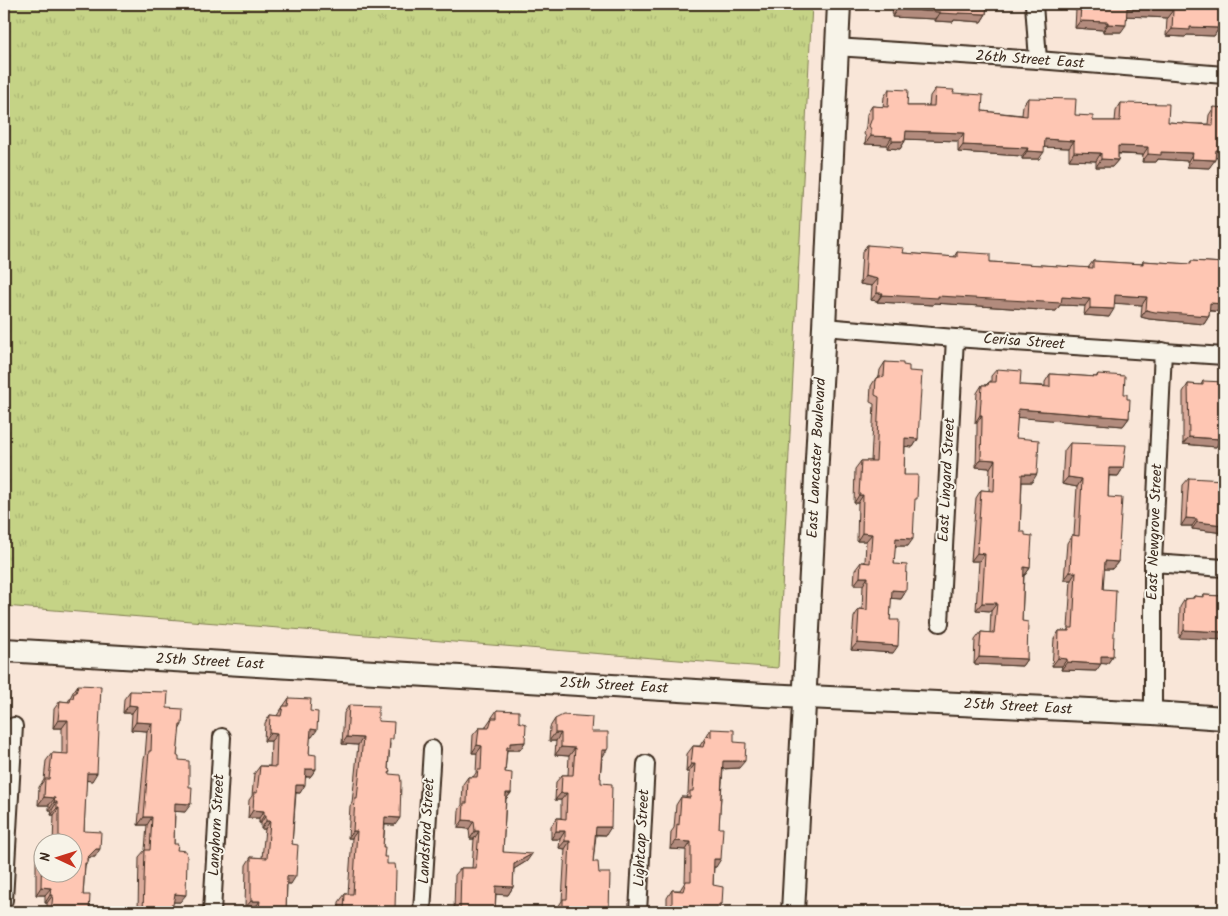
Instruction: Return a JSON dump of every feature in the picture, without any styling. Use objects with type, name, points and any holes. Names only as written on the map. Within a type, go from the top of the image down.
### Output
[{"type":"street","name":"East Lancaster Boulevard","points":[[793,912],[839,4]]},
{"type":"street","points":[[1034,4],[1038,60]]},
{"type":"street","name":"26th Street East","points":[[836,46],[1224,75]]},
{"type":"street","name":"Cerisa Street","points":[[824,327],[1224,356]]},
{"type":"street","name":"East Lingard Street","points":[[940,623],[955,338]]},
{"type":"street","name":"East Newgrove Street","points":[[1153,713],[1152,563],[1164,351]]},
{"type":"street","points":[[1152,563],[1224,568]]},
{"type":"street","name":"25th Street East","points":[[4,650],[1224,718]]},
{"type":"street","points":[[4,900],[14,726]]},
{"type":"street","name":"Langhorn Street","points":[[212,912],[222,737]]},
{"type":"street","name":"Landsford Street","points":[[422,912],[432,749]]},
{"type":"street","name":"Lightcap Street","points":[[638,912],[646,764]]},
{"type":"green space","points":[[4,4],[812,4],[778,668],[4,606]]},
{"type":"building","points":[[898,4],[987,4],[986,14],[958,14],[897,9]]},
{"type":"building","points":[[1081,4],[1224,4],[1224,12],[1220,11],[1219,28],[1190,27],[1190,30],[1172,29],[1173,10],[1127,8],[1126,25],[1108,24],[1108,22],[1080,21]]},
{"type":"building","points":[[889,89],[908,90],[907,106],[934,106],[935,89],[954,90],[953,93],[983,95],[982,111],[1027,116],[1028,98],[1076,99],[1075,115],[1093,116],[1093,121],[1120,121],[1121,103],[1169,104],[1168,122],[1213,125],[1214,107],[1224,108],[1224,150],[1216,150],[1215,160],[1192,159],[1193,153],[1161,152],[1161,155],[1148,154],[1148,147],[1118,146],[1118,160],[1101,159],[1101,153],[1074,152],[1074,141],[1045,139],[1044,152],[1027,151],[1028,148],[963,145],[964,133],[906,131],[905,141],[892,141],[892,137],[871,136],[869,126],[872,118],[872,106],[888,107]]},
{"type":"building","points":[[867,245],[904,248],[903,253],[957,257],[957,252],[990,254],[990,262],[1093,268],[1093,261],[1143,264],[1143,261],[1191,264],[1191,261],[1224,263],[1224,304],[1210,303],[1209,316],[1146,310],[1147,297],[1115,295],[1114,309],[1090,308],[1090,299],[1062,297],[1061,303],[938,296],[938,298],[882,295],[883,293],[877,293],[878,279],[865,276]]},
{"type":"building","points":[[885,362],[903,363],[903,365],[909,366],[909,371],[922,372],[918,439],[905,438],[904,475],[918,475],[913,539],[896,538],[894,564],[907,565],[906,591],[892,590],[890,620],[899,620],[898,646],[857,643],[859,609],[867,610],[868,577],[860,577],[861,562],[870,563],[872,534],[862,533],[863,495],[859,495],[861,461],[876,461],[879,397],[875,395],[876,378],[884,376]]},
{"type":"building","points":[[997,369],[1021,371],[1020,385],[1050,387],[1050,374],[1097,377],[1098,374],[1125,376],[1124,394],[1127,394],[1127,399],[1130,399],[1129,418],[1018,409],[1016,438],[1039,440],[1037,474],[1022,474],[1020,532],[1025,532],[1025,535],[1032,536],[1030,568],[1024,567],[1022,621],[1028,622],[1027,659],[979,657],[981,632],[994,633],[997,603],[982,603],[985,554],[977,553],[981,490],[994,491],[995,460],[981,459],[982,415],[980,415],[982,385],[996,382]]},
{"type":"building","points":[[1203,381],[1224,382],[1224,429],[1222,429],[1221,439],[1189,437],[1188,384],[1203,385]]},
{"type":"building","points":[[1070,443],[1126,445],[1123,468],[1109,468],[1108,497],[1122,498],[1118,562],[1105,561],[1103,589],[1116,590],[1113,656],[1101,656],[1101,664],[1067,662],[1067,659],[1058,658],[1059,631],[1069,631],[1069,628],[1073,628],[1076,572],[1070,572],[1072,535],[1079,536],[1082,479],[1068,477]]},
{"type":"building","points":[[1189,478],[1224,480],[1224,525],[1197,522],[1197,519],[1186,518]]},
{"type":"building","points":[[1204,595],[1224,597],[1224,632],[1184,630],[1185,599],[1194,598],[1194,596],[1204,597]]},
{"type":"building","points":[[78,685],[101,686],[97,773],[87,773],[84,831],[101,832],[100,849],[96,849],[87,858],[87,863],[85,863],[83,895],[90,895],[89,912],[51,912],[53,895],[50,895],[51,888],[41,887],[41,884],[82,884],[82,834],[59,834],[59,808],[57,808],[57,802],[54,802],[55,798],[44,797],[45,779],[49,779],[52,753],[68,754],[68,720],[58,720],[60,701],[70,702],[74,693],[76,693]]},
{"type":"building","points":[[130,691],[168,692],[167,708],[183,709],[177,756],[179,756],[179,760],[189,761],[189,787],[192,787],[191,804],[175,803],[174,844],[178,844],[177,850],[186,851],[186,895],[175,894],[173,905],[171,905],[171,912],[143,912],[145,850],[150,850],[152,817],[144,817],[152,723],[136,722],[137,706],[129,705]]},
{"type":"building","points":[[289,698],[311,699],[310,711],[318,712],[317,730],[311,729],[309,754],[316,755],[316,769],[306,769],[305,785],[296,785],[292,844],[298,845],[296,876],[287,876],[286,912],[262,912],[262,908],[259,908],[260,901],[251,901],[251,857],[267,858],[270,821],[266,821],[264,811],[253,810],[254,792],[257,793],[260,766],[276,767],[277,734],[269,733],[270,715],[281,716],[283,706],[288,706]]},
{"type":"building","points":[[349,705],[378,706],[378,721],[394,722],[393,739],[390,739],[388,769],[390,770],[389,774],[400,775],[400,818],[385,817],[384,857],[387,857],[387,864],[395,864],[396,871],[395,908],[384,908],[384,912],[344,911],[345,894],[353,894],[357,831],[353,831],[355,799],[357,799],[363,738],[347,737]]},
{"type":"building","points":[[497,710],[519,711],[519,722],[526,724],[525,742],[510,743],[510,747],[507,747],[505,772],[512,773],[511,793],[506,793],[503,852],[532,854],[514,864],[513,887],[496,886],[495,912],[460,911],[461,868],[476,868],[479,831],[475,831],[474,821],[463,820],[464,803],[467,803],[468,777],[477,777],[478,770],[481,770],[482,746],[477,745],[479,728],[489,728],[492,718],[497,718]]},
{"type":"building","points":[[563,715],[592,717],[591,732],[608,732],[608,748],[607,750],[602,750],[600,778],[601,783],[612,784],[611,827],[596,827],[593,862],[598,862],[599,873],[610,873],[609,912],[563,912],[563,899],[567,899],[570,841],[565,841],[565,831],[556,831],[557,818],[566,819],[567,793],[561,793],[562,775],[573,775],[575,748],[561,747],[561,733],[555,733],[555,719]]},
{"type":"building","points":[[711,729],[734,730],[734,742],[746,743],[745,761],[723,761],[719,828],[723,828],[721,859],[714,859],[713,885],[723,887],[722,904],[719,904],[719,912],[672,912],[672,890],[683,891],[686,881],[691,881],[691,842],[676,841],[681,797],[690,798],[690,791],[693,791],[695,764],[691,764],[693,746],[703,747],[706,736],[711,737]]}]
